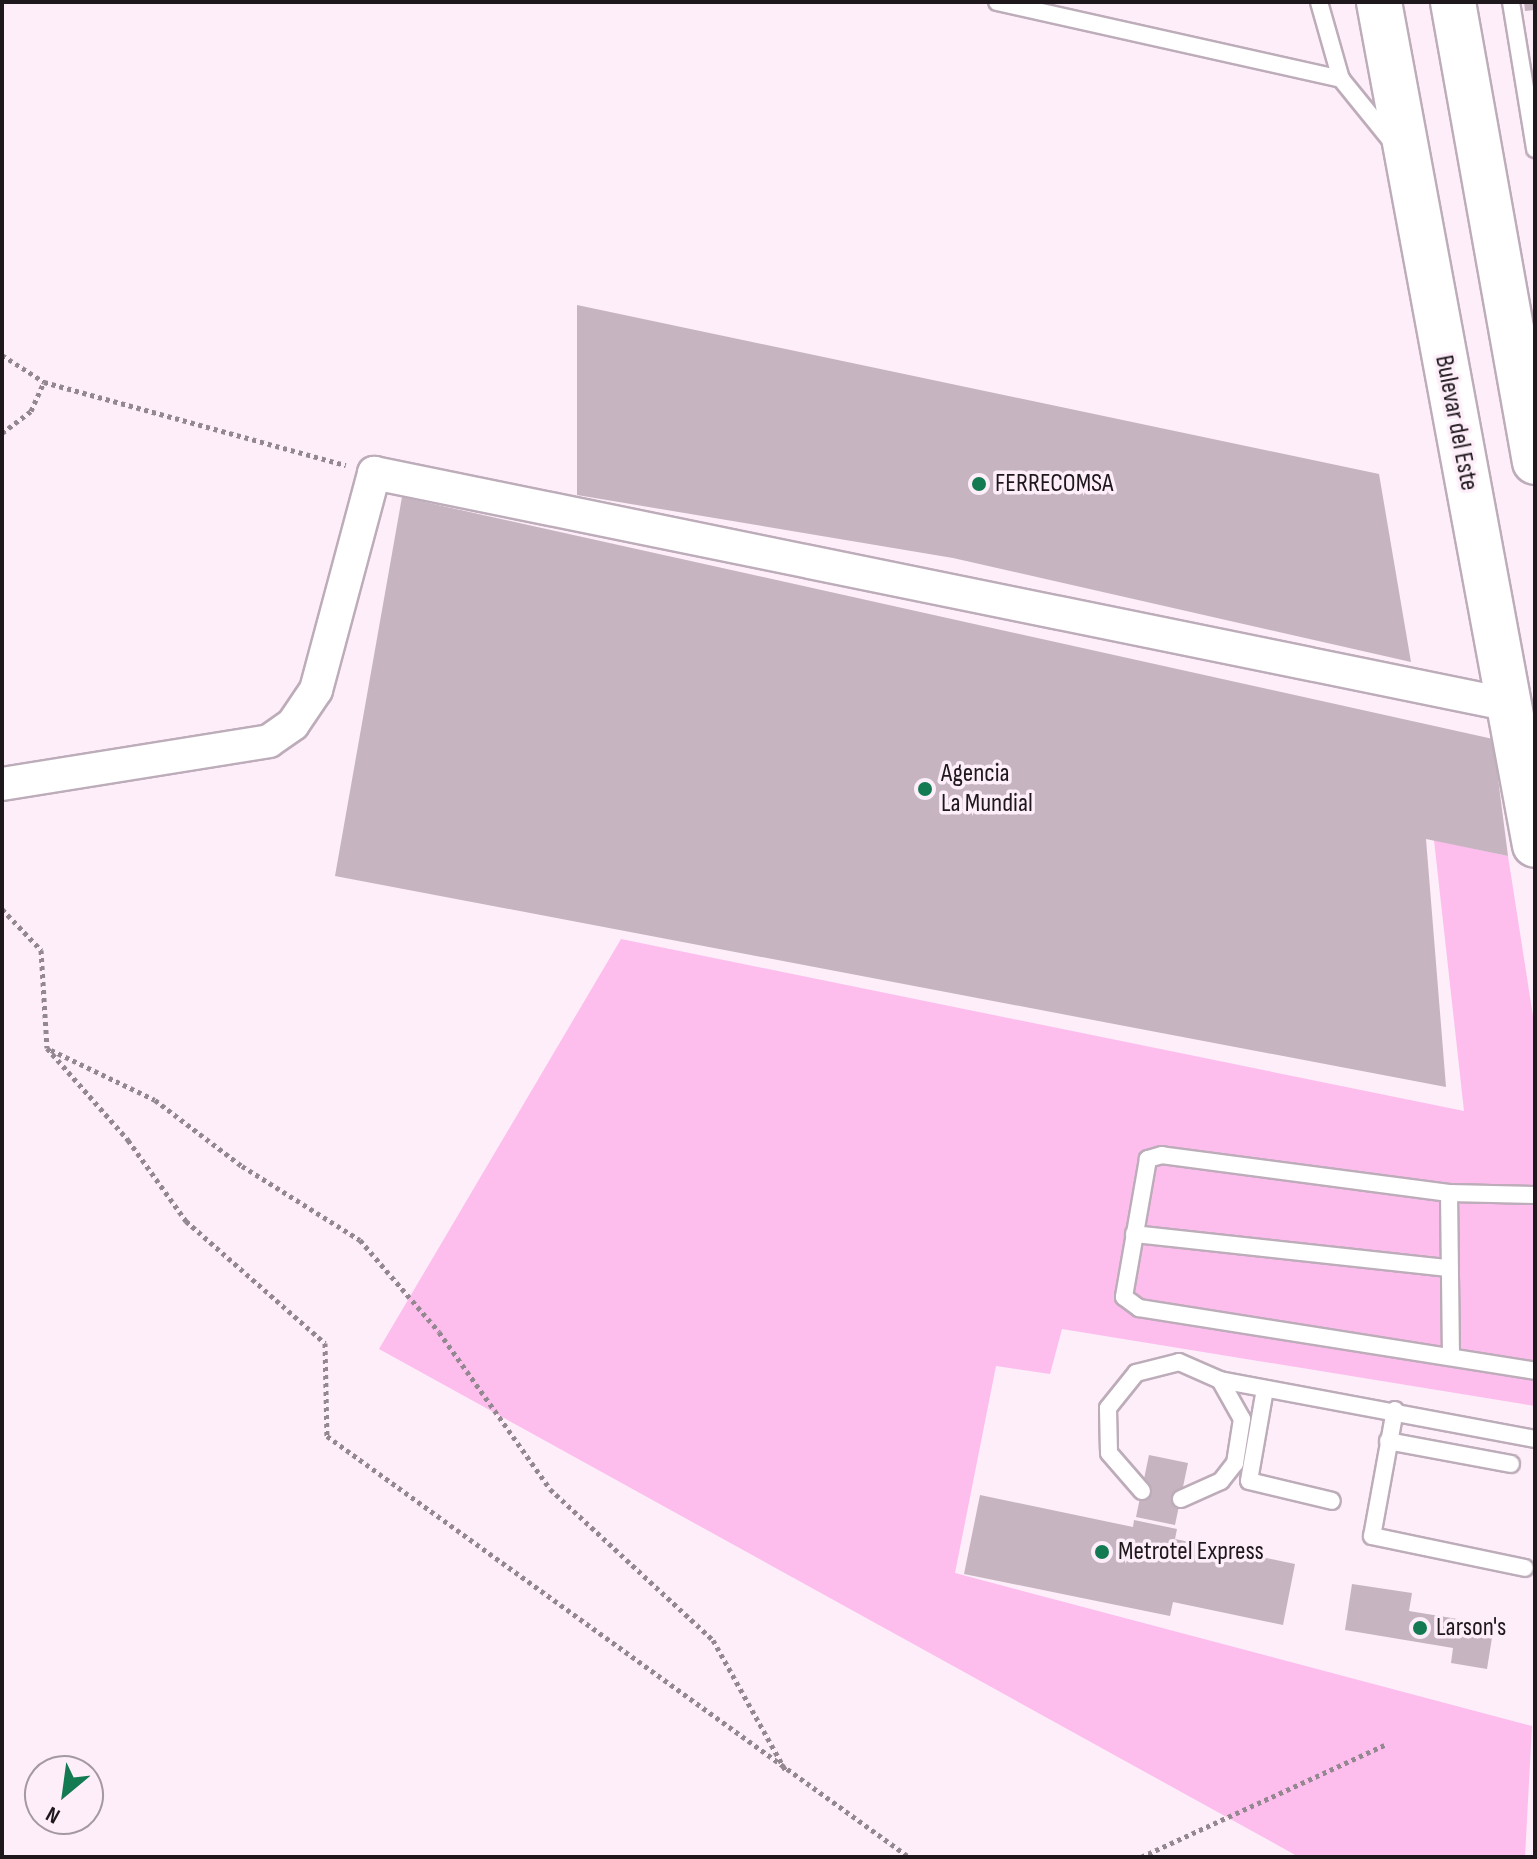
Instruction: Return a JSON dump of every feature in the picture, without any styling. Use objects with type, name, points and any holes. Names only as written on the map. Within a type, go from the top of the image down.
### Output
[{"type":"highway","name":"Bulevar del Este","points":[[1379,2],[1535,845]]},
{"type":"highway","points":[[1453,2],[1535,462]]},
{"type":"street","points":[[2,784],[269,741],[293,724],[316,690],[374,473],[1510,705]]},
{"type":"lane","points":[[997,2],[1036,6],[1341,79]]},
{"type":"lane","points":[[1319,2],[1341,79],[1406,159]]},
{"type":"lane","points":[[1511,2],[1531,100],[1535,149]]},
{"type":"lane","points":[[1535,1195],[1449,1193],[1162,1155],[1148,1159],[1124,1297],[1139,1308],[1535,1371]]},
{"type":"lane","points":[[1449,1193],[1447,1268],[1451,1357]]},
{"type":"lane","points":[[1134,1234],[1447,1268]]},
{"type":"lane","points":[[1142,1491],[1109,1453],[1108,1408],[1119,1388],[1156,1364],[1190,1365],[1220,1380],[1395,1410],[1535,1439]]},
{"type":"lane","points":[[1181,1499],[1221,1481],[1238,1452],[1242,1419],[1220,1380]]},
{"type":"lane","points":[[1265,1389],[1249,1481],[1332,1501]]},
{"type":"lane","points":[[1395,1410],[1372,1536],[1525,1568]]},
{"type":"lane","points":[[1388,1441],[1511,1464]]},
{"type":"path","points":[[2,355],[44,382],[374,473]]},
{"type":"path","points":[[2,433],[31,411],[44,382]]},
{"type":"path","points":[[2,909],[41,950],[47,1048],[128,1140],[186,1221],[325,1343],[327,1436],[789,1776],[909,1857]]},
{"type":"path","points":[[47,1048],[155,1100],[360,1240],[439,1332],[550,1489],[713,1640],[789,1776]]},
{"type":"path","points":[[1141,1857],[1384,1745]]},
{"type":"shaded area","points":[[1434,840],[1508,856],[1535,1029],[1535,1406],[1062,1329],[1050,1374],[996,1366],[955,1573],[1532,1726],[1525,1857],[1299,1857],[379,1349],[621,939],[1464,1111]]},
{"type":"building","points":[[1524,2],[1535,2],[1535,10],[1525,11]]},
{"type":"building","name":"FERRECOMSA","points":[[577,305],[1379,474],[1411,662],[953,558],[577,495]]},
{"type":"building","name":"Agencia La Mundial","points":[[402,497],[1493,739],[1508,856],[1426,839],[1446,1087],[335,876]]},
{"type":"building","points":[[1149,1455],[1188,1463],[1175,1525],[1136,1517]]},
{"type":"building","name":"Metrotel Express","points":[[980,1495],[1133,1527],[1134,1520],[1177,1529],[1175,1539],[1295,1564],[1283,1625],[1173,1602],[1170,1616],[964,1574]]},
{"type":"building","name":"Larson's","points":[[1352,1584],[1412,1593],[1409,1611],[1494,1625],[1487,1669],[1451,1663],[1453,1648],[1345,1630]]},
{"type":"place","name":"FERRECOMSA","points":[[979,484]]},
{"type":"place","name":"Agencia La Mundial","points":[[925,789]]},
{"type":"place","name":"Metrotel Express","points":[[1102,1552]]},
{"type":"place","name":"Larson's","points":[[1420,1628]]}]
